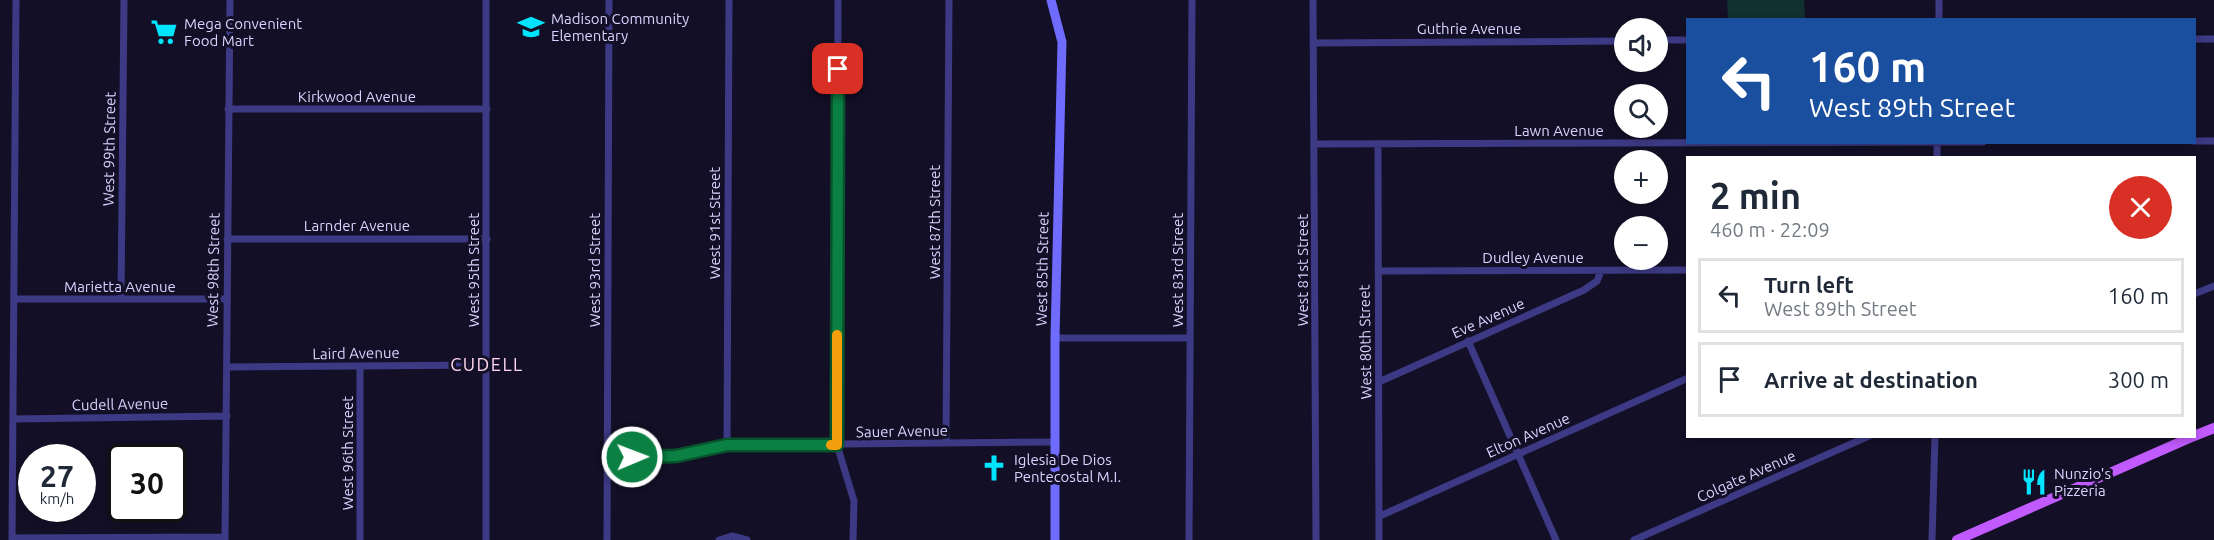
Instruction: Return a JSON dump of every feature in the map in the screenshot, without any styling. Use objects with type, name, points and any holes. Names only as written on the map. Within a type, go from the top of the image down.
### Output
[{"type":"main road","points":[[2196,435],[2214,428]]},
{"type":"main road","points":[[1957,540],[2189,438]]},
{"type":"street","points":[[16,0],[12,539],[225,538]]},
{"type":"street","name":"West 99th Street","points":[[121,299],[124,0]]},
{"type":"street","name":"West 98th Street","points":[[225,538],[230,0]]},
{"type":"street","name":"West 95th Street","points":[[486,0],[486,540]]},
{"type":"street","name":"West 93rd Street","points":[[607,540],[609,0]]},
{"type":"street","name":"West 91st Street","points":[[727,445],[729,0]]},
{"type":"street","points":[[838,0],[837,445],[854,501],[854,540]]},
{"type":"street","name":"West 87th Street","points":[[946,443],[949,0]]},
{"type":"street","name":"West 85th Street","points":[[1051,0],[1062,42],[1055,338],[1055,540]]},
{"type":"street","name":"West 83rd Street","points":[[1189,540],[1192,0]]},
{"type":"street","name":"West 81st Street","points":[[1313,0],[1316,540]]},
{"type":"street","points":[[1939,0],[1939,18]]},
{"type":"street","points":[[2196,39],[2214,39]]},
{"type":"street","points":[[1668,40],[1686,40]]},
{"type":"street","name":"Guthrie Avenue","points":[[1313,43],[1614,41]]},
{"type":"street","name":"Kirkwood Avenue","points":[[228,110],[487,109]]},
{"type":"street","points":[[2196,141],[2214,141]]},
{"type":"street","name":"Lawn Avenue","points":[[1315,144],[1686,143]]},
{"type":"street","name":"West 80th Street","points":[[1378,144],[1379,540]]},
{"type":"street","name":"Larnder Avenue","points":[[227,239],[487,239]]},
{"type":"street","name":"Dudley Avenue","points":[[1378,271],[1686,270]]},
{"type":"street","name":"Eve Avenue","points":[[1379,382],[1584,290],[1597,281],[1601,271]]},
{"type":"street","points":[[2196,293],[2214,286]]},
{"type":"street","name":"Marietta Avenue","points":[[14,299],[226,299]]},
{"type":"street","points":[[1055,338],[1190,338]]},
{"type":"street","points":[[1468,341],[1556,540]]},
{"type":"street","name":"Laird Avenue","points":[[226,367],[486,365]]},
{"type":"street","name":"West 96th Street","points":[[360,366],[360,540]]},
{"type":"street","name":"Elton Avenue","points":[[1380,516],[1686,379]]},
{"type":"street","name":"Cudell Avenue","points":[[13,419],[227,416]]},
{"type":"street","name":"Colgate Avenue","points":[[1634,540],[1864,438]]},
{"type":"street","points":[[1932,540],[1935,438]]},
{"type":"street","name":"Sauer Avenue","points":[[607,457],[676,456],[727,445],[1056,442]]},
{"type":"street","points":[[719,540],[732,536],[747,540]]},
{"type":"green space","points":[[1727,0],[1804,0],[1805,18],[1728,18]]},
{"type":"slow traffic","points":[[831,445],[837,445],[837,335]]},
{"type":"place","name":"Madison Community Elementary","points":[[531,27]]},
{"type":"place","name":"Mega Convenient Food Mart","points":[[164,32]]},
{"type":"place","name":"Iglesia De Dios Pentecostal M.I.","points":[[994,468]]},
{"type":"place","name":"Nunzio's Pizzeria","points":[[2034,482]]},
{"type":"district","name":"CUDELL","points":[[487,364]]},
{"type":"route","points":[[632,457],[676,456],[727,445],[837,445],[838,69]]}]
